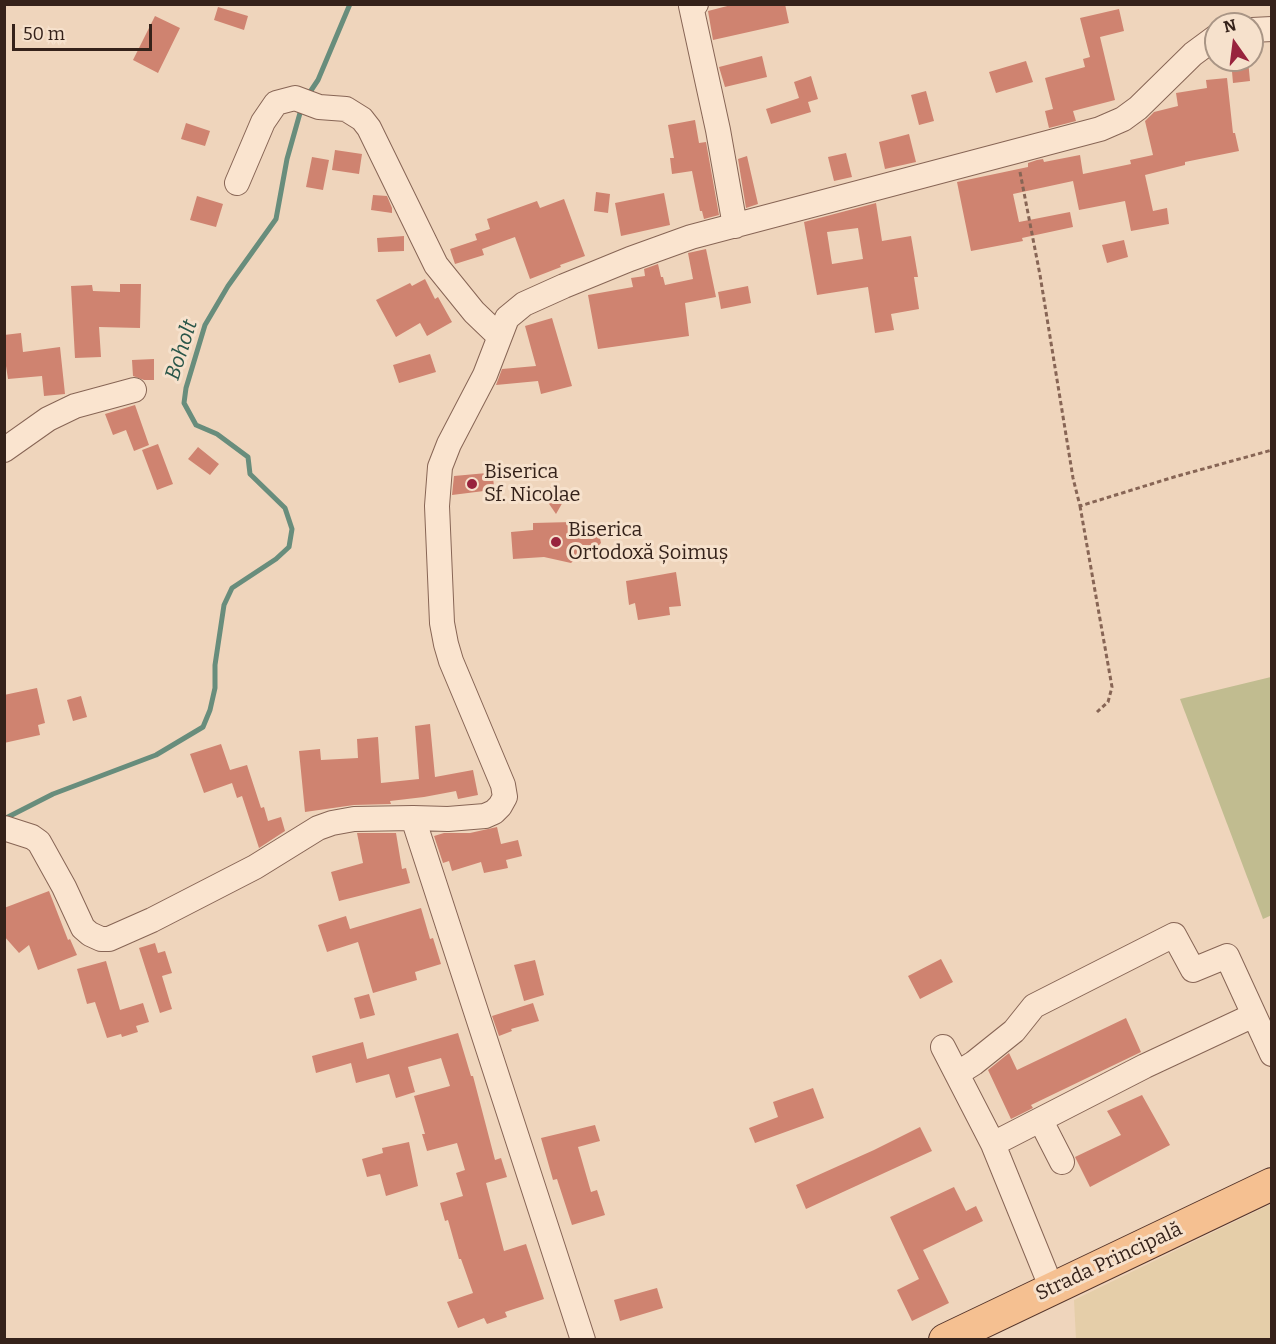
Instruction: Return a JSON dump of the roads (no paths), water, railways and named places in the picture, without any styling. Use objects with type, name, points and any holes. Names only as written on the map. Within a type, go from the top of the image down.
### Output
[{"type":"main road","name":"Strada Principală","points":[[945,1340],[1272,1184]]},
{"type":"street","points":[[696,4],[691,6],[718,130],[735,226]]},
{"type":"street","points":[[10,830],[32,837],[39,842],[83,928],[101,939],[109,939],[255,867],[318,828],[332,823],[354,819],[448,819],[485,816],[494,812],[505,797],[503,784],[451,661],[442,623],[437,506],[440,467],[449,444],[485,375],[507,318],[524,304],[630,259],[691,237],[1084,135],[1123,118],[1138,108],[1204,46]]},
{"type":"street","points":[[237,183],[269,111],[276,104],[303,101],[319,107],[346,109],[362,119],[369,128],[436,265],[474,312],[499,336]]},
{"type":"street","points":[[4,450],[48,419],[75,406],[134,390]]},
{"type":"street","points":[[413,818],[583,1340]]},
{"type":"street","points":[[958,1073],[1014,1031],[1034,1006],[1174,935],[1193,970],[1227,956],[1272,1054]]},
{"type":"street","points":[[993,1144],[1145,1066],[1254,1015]]},
{"type":"street","points":[[943,1047],[993,1144],[1052,1289]]},
{"type":"street","points":[[1041,1121],[1062,1162]]},
{"type":"waterway","name":"Boholt","points":[[308,95],[318,80],[350,4]]},
{"type":"waterway","name":"Boholt","points":[[4,819],[53,794],[156,755],[203,727],[215,688],[215,665],[224,605],[232,588],[276,559],[289,547],[292,529],[285,508],[250,474],[248,457],[217,434],[196,425],[184,403],[186,388],[205,325],[228,286],[276,219],[287,159],[302,106]]},
{"type":"place","name":"Biserica Sf. Nicolae","points":[[472,484]]},
{"type":"place","name":"Biserica Ortodoxă Șoimuș","points":[[556,542]]}]
